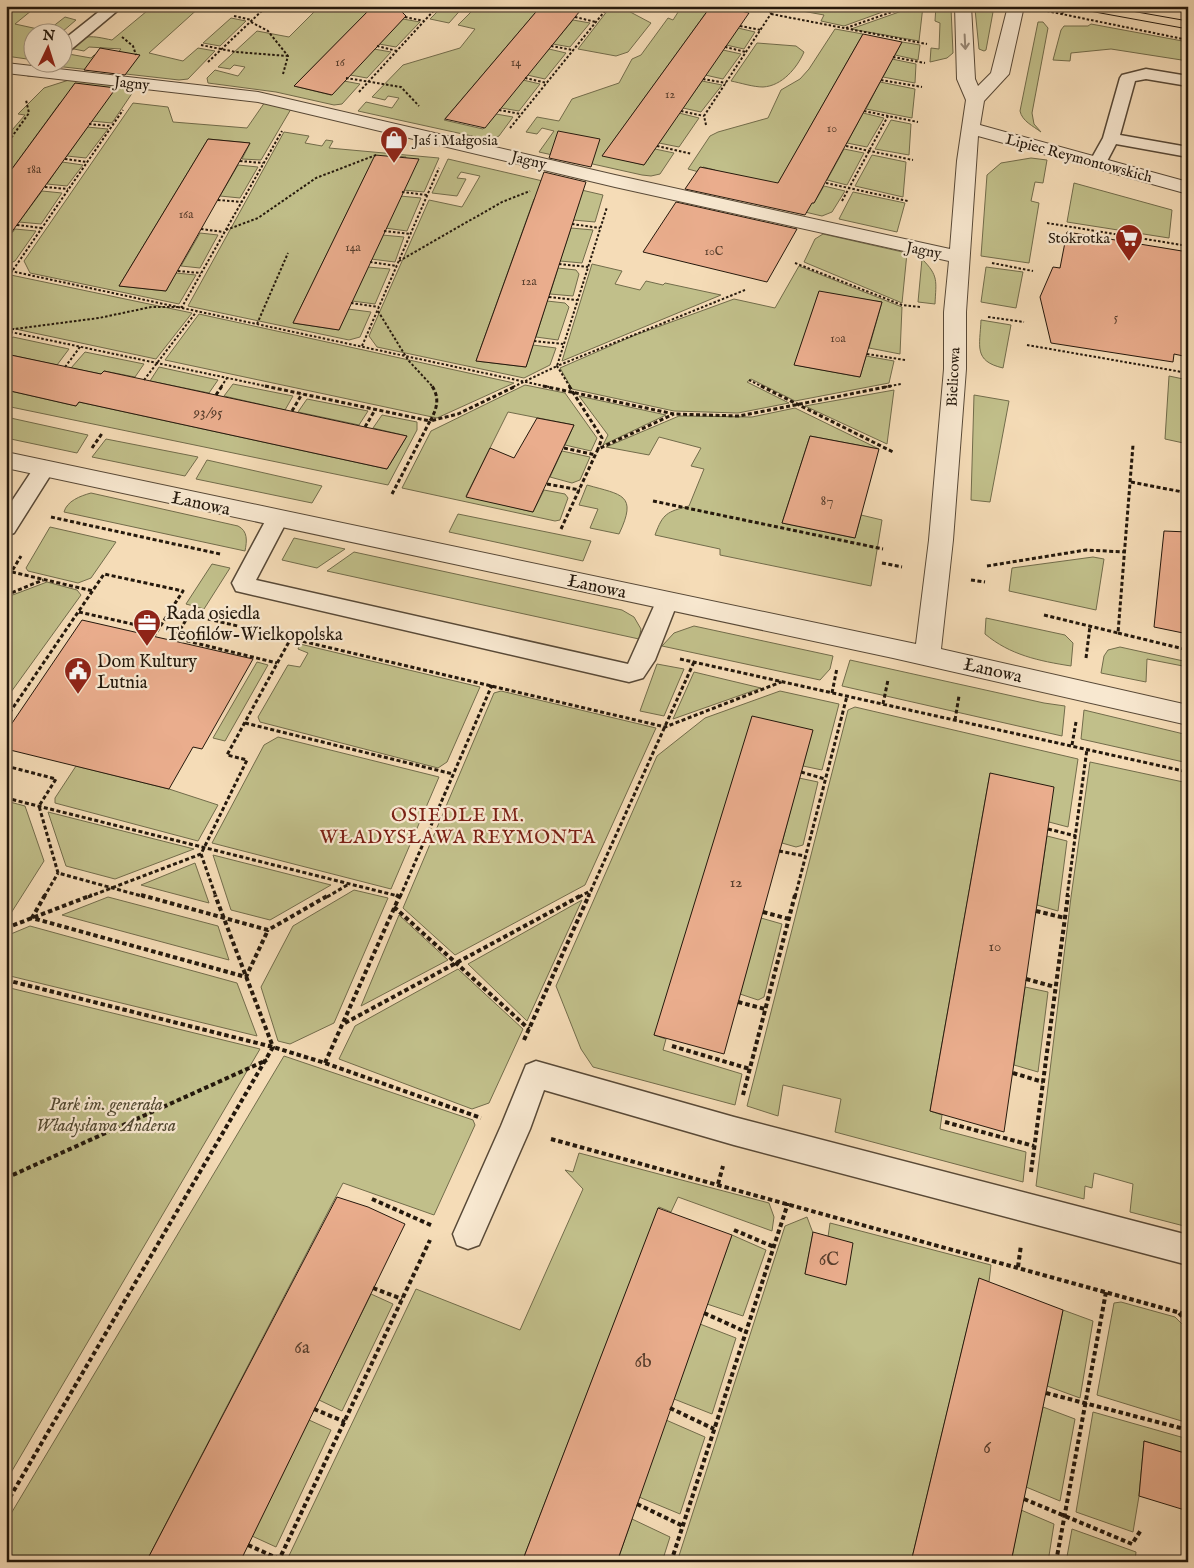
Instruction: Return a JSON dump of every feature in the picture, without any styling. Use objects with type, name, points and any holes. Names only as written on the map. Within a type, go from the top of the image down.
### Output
[{"type":"street","points":[[963,6],[966,79],[975,100],[1000,74],[1016,6]]},
{"type":"street","name":"Jagny","points":[[6,68],[22,68]]},
{"type":"street","name":"Jagny","points":[[70,72],[142,84],[258,97],[615,181],[960,257]]},
{"type":"street","name":"Bielicowa","points":[[927,654],[941,540],[955,368],[955,312],[966,161],[975,100]]},
{"type":"street","name":"Lipiec Reymontowskich","points":[[970,128],[1188,188]]},
{"type":"street","name":"Łanowa","points":[[6,460],[277,519],[927,654],[1188,715]]},
{"type":"lane","points":[[72,41],[116,6]]},
{"type":"lane","points":[[1098,163],[1111,138],[1128,78],[1146,74],[1188,81]]},
{"type":"lane","points":[[1111,138],[1188,152]]},
{"type":"lane","points":[[6,528],[44,468]]},
{"type":"lane","points":[[277,519],[252,562],[243,582],[244,585],[629,673],[636,672],[667,601]]},
{"type":"lane","points":[[468,1234],[536,1074],[734,1131],[1188,1250]]},
{"type":"path","points":[[178,88],[268,6]]},
{"type":"path","points":[[337,115],[438,6]]},
{"type":"path","points":[[506,133],[596,22],[609,7],[613,6]]},
{"type":"path","points":[[747,6],[769,10],[771,14],[927,44]]},
{"type":"path","points":[[706,125],[704,116],[776,6]]},
{"type":"path","points":[[845,28],[910,6]]},
{"type":"path","points":[[1062,14],[1066,6]]},
{"type":"path","points":[[1046,11],[1101,24],[1188,40]]},
{"type":"path","points":[[234,16],[260,24],[288,56]]},
{"type":"path","points":[[405,17],[425,21]]},
{"type":"path","points":[[575,17],[596,22]]},
{"type":"path","points":[[740,26],[761,30]]},
{"type":"path","points":[[201,45],[288,56]]},
{"type":"path","points":[[377,46],[397,51]]},
{"type":"path","points":[[551,46],[573,50]]},
{"type":"path","points":[[725,47],[746,52]]},
{"type":"path","points":[[281,79],[288,56]]},
{"type":"path","points":[[893,57],[925,63]]},
{"type":"path","points":[[346,78],[367,82]]},
{"type":"path","points":[[525,78],[547,82]]},
{"type":"path","points":[[703,79],[726,83]]},
{"type":"path","points":[[882,80],[922,87]]},
{"type":"path","points":[[13,270],[142,84]]},
{"type":"path","points":[[6,145],[29,113],[26,100]]},
{"type":"path","points":[[182,307],[296,106]]},
{"type":"path","points":[[498,110],[521,114]]},
{"type":"path","points":[[681,111],[704,116]]},
{"type":"path","points":[[864,111],[918,122]]},
{"type":"path","points":[[826,228],[888,116]]},
{"type":"path","points":[[89,124],[112,126]]},
{"type":"path","points":[[362,346],[450,141]]},
{"type":"path","points":[[657,146],[692,154]]},
{"type":"path","points":[[846,146],[913,160]]},
{"type":"path","points":[[201,229],[225,231],[258,218],[316,178],[380,154]]},
{"type":"path","points":[[65,159],[87,162]]},
{"type":"path","points":[[240,161],[263,163]]},
{"type":"path","points":[[432,168],[438,171]]},
{"type":"path","points":[[561,529],[602,438],[571,392],[557,366],[615,181]]},
{"type":"path","points":[[826,183],[908,201]]},
{"type":"path","points":[[44,187],[68,189]]},
{"type":"path","points":[[399,261],[502,202],[538,189]]},
{"type":"path","points":[[402,192],[427,195]]},
{"type":"path","points":[[218,200],[242,202]]},
{"type":"path","points":[[1047,223],[1188,246]]},
{"type":"path","points":[[572,224],[600,228]]},
{"type":"path","points":[[17,225],[42,228]]},
{"type":"path","points":[[384,231],[411,234]]},
{"type":"path","points":[[257,324],[288,253]]},
{"type":"path","points":[[960,257],[1033,270]]},
{"type":"path","points":[[370,262],[397,266]]},
{"type":"path","points":[[559,264],[588,268]]},
{"type":"path","points":[[795,264],[902,305],[926,308]]},
{"type":"path","points":[[6,270],[674,414],[739,416],[901,384]]},
{"type":"path","points":[[178,271],[201,273]]},
{"type":"path","points":[[6,330],[80,348],[430,421],[458,414],[557,366],[745,290]]},
{"type":"path","points":[[548,297],[577,300]]},
{"type":"path","points":[[351,304],[378,309]]},
{"type":"path","points":[[6,330],[99,318],[151,307],[182,307]]},
{"type":"path","points":[[378,309],[386,328],[414,367],[431,385],[437,396],[436,411],[392,494]]},
{"type":"path","points":[[144,380],[197,311]]},
{"type":"path","points":[[987,316],[1024,322]]},
{"type":"path","points":[[6,337],[11,332]]},
{"type":"path","points":[[534,341],[563,344]]},
{"type":"path","points":[[1027,345],[1188,373]]},
{"type":"path","points":[[65,367],[80,348]]},
{"type":"path","points":[[867,354],[905,360]]},
{"type":"path","points":[[216,394],[228,378]]},
{"type":"path","points":[[749,380],[893,452]]},
{"type":"path","points":[[292,411],[302,394]]},
{"type":"path","points":[[364,426],[374,410]]},
{"type":"path","points":[[598,449],[674,414]]},
{"type":"path","points":[[86,455],[103,432]]},
{"type":"path","points":[[1118,633],[1133,445]]},
{"type":"path","points":[[564,448],[596,454]]},
{"type":"path","points":[[1130,482],[1188,493]]},
{"type":"path","points":[[547,484],[580,490]]},
{"type":"path","points":[[653,501],[883,549]]},
{"type":"path","points":[[987,566],[1086,550],[1125,552]]},
{"type":"path","points":[[882,563],[910,568]]},
{"type":"path","points":[[12,572],[93,591]]},
{"type":"path","points":[[6,718],[104,574],[182,591],[154,636]]},
{"type":"path","points":[[6,595],[44,579]]},
{"type":"path","points":[[170,610],[665,727],[782,682]]},
{"type":"path","points":[[79,612],[159,630]]},
{"type":"path","points":[[189,615],[175,638],[277,663]]},
{"type":"path","points":[[1044,615],[1188,650]]},
{"type":"path","points":[[1086,660],[1090,626]]},
{"type":"path","points":[[6,1504],[268,1060],[273,1048],[223,918],[201,854],[247,760],[226,755],[291,638]]},
{"type":"path","points":[[832,694],[838,666]]},
{"type":"path","points":[[325,1063],[344,1024],[398,896],[492,685]]},
{"type":"path","points":[[718,1184],[734,1131],[847,696]]},
{"type":"path","points":[[1072,745],[1076,718]]},
{"type":"path","points":[[244,723],[453,774]]},
{"type":"path","points":[[1018,1267],[1088,749]]},
{"type":"path","points":[[6,766],[56,780],[39,806],[58,873],[32,918]]},
{"type":"path","points":[[801,772],[825,779]]},
{"type":"path","points":[[6,798],[398,896]]},
{"type":"path","points":[[1048,829],[1076,836]]},
{"type":"path","points":[[780,851],[805,856]]},
{"type":"path","points":[[6,928],[201,854]]},
{"type":"path","points":[[58,873],[268,930]]},
{"type":"path","points":[[246,977],[268,930],[349,884]]},
{"type":"path","points":[[344,1024],[593,890]]},
{"type":"path","points":[[394,906],[529,1029]]},
{"type":"path","points":[[1036,911],[1065,918]]},
{"type":"path","points":[[763,912],[789,919]]},
{"type":"path","points":[[32,918],[246,977]]},
{"type":"path","points":[[1026,979],[1055,987]]},
{"type":"path","points":[[6,980],[273,1048],[325,1063],[514,1129],[788,1203],[1188,1315]]},
{"type":"path","points":[[738,1002],[765,1009]]},
{"type":"path","points":[[672,1046],[750,1069]]},
{"type":"path","points":[[6,1178],[268,1060]]},
{"type":"path","points":[[1013,1073],[1042,1082]]},
{"type":"path","points":[[945,1122],[1034,1146]]},
{"type":"path","points":[[372,1199],[436,1227]]},
{"type":"path","points":[[671,1562],[788,1203]]},
{"type":"path","points":[[734,1230],[774,1247]]},
{"type":"path","points":[[373,1288],[402,1298]]},
{"type":"path","points":[[1056,1562],[1106,1292]]},
{"type":"path","points":[[1178,1312],[1188,1323]]},
{"type":"path","points":[[704,1313],[746,1332]]},
{"type":"path","points":[[1046,1393],[1188,1430]]},
{"type":"path","points":[[670,1408],[714,1429]]},
{"type":"path","points":[[314,1409],[344,1422]]},
{"type":"path","points":[[1024,1499],[1132,1544],[1141,1530]]},
{"type":"path","points":[[636,1504],[683,1526]]},
{"type":"path","points":[[248,1545],[279,1559]]},
{"type":"green space","points":[[6,6],[37,6],[15,24],[22,26],[22,58],[6,56]]},
{"type":"green space","points":[[153,6],[201,6],[149,53],[183,61],[198,48],[215,51],[188,79],[179,80],[72,68],[72,55],[91,58],[94,55],[113,58],[121,49],[89,47],[84,51],[72,49],[74,43],[89,37],[112,40]]},
{"type":"green space","points":[[320,6],[373,6],[294,86],[331,95],[344,81],[360,84],[342,104],[334,105],[276,92],[208,83],[207,78],[215,70],[238,76],[245,67],[234,65],[230,69],[218,67],[257,31],[289,37]]},
{"type":"green space","points":[[443,6],[464,6],[449,23],[430,19]]},
{"type":"green space","points":[[477,6],[541,6],[444,120],[483,129],[496,114],[513,117],[499,136],[490,140],[358,111],[366,102],[392,108],[399,98],[388,96],[385,100],[372,97],[403,65],[460,48],[475,29],[458,25]]},
{"type":"green space","points":[[611,6],[619,6],[651,23],[628,52],[616,56],[578,49]]},
{"type":"green space","points":[[682,6],[711,6],[603,155],[644,165],[655,149],[674,153],[660,174],[642,175],[539,152],[554,131],[542,128],[537,134],[526,132],[537,117],[559,121],[572,99],[619,83],[632,59],[641,55],[668,18],[673,20]]},
{"type":"green space","points":[[899,6],[844,26],[821,21],[824,15],[780,7]]},
{"type":"green space","points":[[916,6],[923,6],[919,41],[851,29]]},
{"type":"green space","points":[[936,6],[951,8],[953,53],[947,58],[930,62],[931,48],[939,49],[940,23],[935,21]]},
{"type":"green space","points":[[975,9],[993,12],[986,50],[984,51],[979,49]]},
{"type":"green space","points":[[65,17],[76,20],[72,23],[59,22]]},
{"type":"green space","points":[[231,18],[246,21],[220,46],[203,43]]},
{"type":"green space","points":[[403,19],[420,22],[396,47],[379,44]]},
{"type":"green space","points":[[573,20],[590,23],[570,47],[553,44]]},
{"type":"green space","points":[[1038,22],[1043,22],[1048,28],[1032,113],[1034,124],[1041,132],[1025,120],[1020,111]]},
{"type":"green space","points":[[1091,24],[1188,42],[1188,61],[1111,49],[1071,53],[1070,61],[1053,60],[1061,30],[1064,26],[1088,26]]},
{"type":"green space","points":[[738,28],[755,32],[744,49],[726,45]]},
{"type":"green space","points":[[835,29],[863,34],[772,194],[814,203],[824,186],[845,191],[832,212],[822,216],[724,193],[715,170],[703,167],[699,172],[688,169],[710,136],[768,118],[781,90],[800,79],[809,69]]},
{"type":"green space","points":[[902,42],[920,45],[918,60],[895,55]]},
{"type":"green space","points":[[757,43],[796,46],[804,52],[788,75],[770,86],[751,86],[731,81]]},
{"type":"green space","points":[[374,49],[391,52],[367,78],[350,75]]},
{"type":"green space","points":[[549,49],[566,53],[545,79],[527,75]]},
{"type":"green space","points":[[723,50],[741,54],[723,79],[705,75]]},
{"type":"green space","points":[[892,59],[916,64],[915,83],[883,77]]},
{"type":"green space","points":[[72,79],[137,86],[112,123],[91,121],[102,106],[60,103],[6,177],[6,137],[25,115],[18,114],[44,88]]},
{"type":"green space","points":[[523,80],[540,84],[519,111],[501,108]]},
{"type":"green space","points":[[702,81],[722,85],[701,112],[683,108]]},
{"type":"green space","points":[[880,82],[915,89],[912,118],[866,109]]},
{"type":"green space","points":[[265,102],[291,109],[261,160],[242,159],[250,143],[208,139],[119,286],[166,291],[176,273],[196,275],[179,304],[30,273],[24,261],[133,103],[168,107],[173,122],[247,128]]},
{"type":"green space","points":[[679,113],[699,118],[679,147],[659,143]]},
{"type":"green space","points":[[863,113],[884,118],[867,147],[847,143]]},
{"type":"green space","points":[[891,120],[911,124],[909,155],[875,149]]},
{"type":"green space","points":[[87,127],[108,129],[86,158],[67,156]]},
{"type":"green space","points":[[284,132],[309,136],[305,143],[322,146],[326,140],[333,141],[329,148],[439,158],[424,192],[403,190],[399,173],[406,157],[389,155],[381,171],[368,170],[293,323],[339,330],[348,309],[371,312],[360,337],[349,340],[188,306]]},
{"type":"green space","points":[[844,149],[864,153],[847,185],[827,180]]},
{"type":"green space","points":[[872,155],[906,162],[903,197],[855,186]]},
{"type":"green space","points":[[1031,158],[1047,160],[1043,183],[1035,182],[1031,201],[1039,203],[1029,263],[981,256],[987,175],[1001,163]]},
{"type":"green space","points":[[448,159],[603,195],[595,222],[573,220],[579,203],[534,199],[476,361],[526,367],[533,345],[556,348],[550,365],[524,378],[377,347],[369,336],[429,200],[462,207],[480,176],[461,172],[457,178],[466,179],[457,196],[432,193]]},
{"type":"green space","points":[[62,162],[83,165],[67,186],[47,184]]},
{"type":"green space","points":[[238,165],[258,167],[240,198],[220,196]]},
{"type":"green space","points":[[1074,183],[1172,210],[1169,238],[1067,222]]},
{"type":"green space","points":[[42,191],[62,193],[41,224],[19,222]]},
{"type":"green space","points":[[853,192],[905,203],[897,232],[839,219]]},
{"type":"green space","points":[[400,196],[421,198],[407,231],[385,228]]},
{"type":"green space","points":[[571,228],[593,230],[582,263],[560,261]]},
{"type":"green space","points":[[15,229],[36,231],[15,261],[6,265],[6,241]]},
{"type":"green space","points":[[200,233],[218,235],[200,268],[181,266]]},
{"type":"green space","points":[[823,234],[907,253],[902,303],[804,262],[815,239]]},
{"type":"green space","points":[[382,235],[404,237],[395,262],[371,259]]},
{"type":"green space","points":[[922,259],[934,275],[935,304],[918,302]]},
{"type":"green space","points":[[592,264],[622,271],[615,284],[640,290],[646,281],[663,285],[665,283],[721,295],[562,361]]},
{"type":"green space","points":[[799,266],[902,307],[900,354],[869,348],[882,302],[819,292],[795,365],[860,377],[866,356],[894,361],[889,383],[795,401],[751,379],[747,382],[789,403],[738,413],[674,411],[572,389],[560,368],[633,336],[734,299],[775,308]]},
{"type":"green space","points":[[368,267],[390,269],[375,304],[352,301]]},
{"type":"green space","points":[[986,267],[1023,272],[1016,308],[981,302]]},
{"type":"green space","points":[[558,268],[576,270],[579,274],[573,296],[550,294]]},
{"type":"green space","points":[[6,274],[192,313],[156,359],[6,327]]},
{"type":"green space","points":[[547,301],[565,303],[569,307],[558,340],[536,337]]},
{"type":"green space","points":[[199,314],[514,383],[437,418],[165,360]]},
{"type":"green space","points":[[981,320],[1011,325],[1003,368],[987,361],[980,351]]},
{"type":"green space","points":[[13,337],[69,349],[57,365],[6,354],[6,345]]},
{"type":"green space","points":[[85,352],[144,364],[135,377],[104,371],[101,374],[71,368]]},
{"type":"green space","points":[[159,367],[218,380],[209,393],[150,381]]},
{"type":"green space","points":[[1169,376],[1188,380],[1188,444],[1165,439]]},
{"type":"green space","points":[[233,384],[293,396],[285,410],[224,396]]},
{"type":"green space","points":[[525,385],[565,393],[597,438],[591,451],[565,445],[574,425],[508,412],[466,496],[533,512],[544,490],[565,494],[568,498],[560,520],[555,521],[402,488],[431,431]]},
{"type":"green space","points":[[6,390],[76,406],[79,402],[387,469],[407,436],[373,428],[382,415],[417,422],[417,430],[388,485],[6,406]]},
{"type":"green space","points":[[894,390],[887,444],[805,406]]},
{"type":"green space","points":[[974,395],[1009,401],[990,502],[971,500]]},
{"type":"green space","points":[[579,396],[666,415],[603,445],[608,435]]},
{"type":"green space","points":[[307,399],[368,411],[359,425],[298,412]]},
{"type":"green space","points":[[795,408],[879,449],[810,436],[782,523],[855,538],[861,515],[882,520],[871,586],[720,555],[720,549],[655,535],[667,514],[689,506],[704,469],[691,466],[701,448],[659,437],[649,455],[606,447],[679,416],[752,417]]},
{"type":"green space","points":[[6,417],[88,435],[77,453],[6,438]]},
{"type":"green space","points":[[106,439],[198,457],[185,476],[92,457]]},
{"type":"green space","points":[[562,451],[590,457],[580,480],[572,483],[550,477]]},
{"type":"green space","points":[[207,460],[322,486],[312,503],[196,479]]},
{"type":"green space","points":[[587,485],[618,494],[623,498],[627,511],[619,534],[590,528],[598,509],[579,505]]},
{"type":"green space","points":[[91,493],[238,526],[245,533],[245,551],[64,512],[68,505],[78,497]]},
{"type":"green space","points":[[458,514],[591,541],[583,561],[449,532]]},
{"type":"green space","points":[[50,527],[116,542],[91,578],[78,583],[28,571],[26,568]]},
{"type":"green space","points":[[294,538],[345,549],[317,568],[282,560]]},
{"type":"green space","points":[[354,552],[622,610],[634,617],[641,629],[639,639],[327,571]]},
{"type":"green space","points":[[1093,557],[1104,559],[1096,610],[1009,591],[1012,568]]},
{"type":"green space","points":[[212,564],[230,568],[204,609],[186,604]]},
{"type":"green space","points":[[47,582],[77,590],[81,595],[6,699],[6,603],[10,596]]},
{"type":"green space","points":[[986,618],[1065,635],[1073,643],[1071,666],[1025,656],[1004,647],[985,634]]},
{"type":"green space","points":[[694,626],[833,656],[830,669],[820,680],[662,646],[674,633]]},
{"type":"green space","points":[[300,644],[480,687],[447,762],[438,768],[260,722],[258,717],[288,665],[300,667],[308,653],[298,649]]},
{"type":"green space","points":[[1120,647],[1188,662],[1188,667],[1147,659],[1146,682],[1101,673],[1104,656],[1108,650]]},
{"type":"green space","points":[[850,660],[1065,706],[1062,736],[842,686]]},
{"type":"green space","points":[[257,662],[268,665],[225,741],[213,738]]},
{"type":"green space","points":[[657,664],[684,669],[664,716],[640,711]]},
{"type":"green space","points":[[694,672],[761,688],[673,719]]},
{"type":"green space","points":[[501,691],[656,728],[585,885],[455,955],[403,908],[494,693]]},
{"type":"green space","points":[[780,691],[839,704],[822,770],[803,766],[812,730],[654,1035],[666,1039],[663,1050],[742,1074],[735,1105],[593,1067],[581,1049],[556,986],[657,756],[705,718]]},
{"type":"green space","points":[[855,707],[1078,759],[1068,827],[1049,822],[990,773],[930,1111],[942,1115],[940,1129],[1026,1152],[1023,1182],[835,1132],[841,1099],[783,1085],[778,1116],[747,1106],[848,710]]},
{"type":"green space","points":[[1084,710],[1188,735],[1188,763],[1081,739]]},
{"type":"green space","points":[[278,737],[439,777],[391,889],[212,843],[264,745]]},
{"type":"green space","points":[[1090,762],[1188,783],[1188,1227],[1130,1212],[1133,1184],[1094,1173],[1092,1188],[1085,1186],[1084,1199],[1036,1186],[1071,897]]},
{"type":"green space","points":[[76,766],[169,789],[218,805],[198,841],[55,803],[55,798]]},
{"type":"green space","points":[[799,778],[818,782],[803,845],[796,847],[782,843]]},
{"type":"green space","points":[[6,801],[25,806],[44,861],[6,921]]},
{"type":"green space","points":[[48,812],[194,849],[115,879],[66,866]]},
{"type":"green space","points":[[1047,836],[1067,841],[1058,911],[1037,905]]},
{"type":"green space","points":[[213,855],[331,885],[270,920],[231,910]]},
{"type":"green space","points":[[195,863],[209,903],[141,885]]},
{"type":"green space","points":[[354,890],[388,898],[334,1023],[290,1044],[278,1041],[261,987],[293,926]]},
{"type":"green space","points":[[108,897],[218,926],[229,960],[62,915]]},
{"type":"green space","points":[[582,900],[527,1021],[468,964]]},
{"type":"green space","points":[[399,915],[448,960],[361,1006]]},
{"type":"green space","points":[[761,918],[782,924],[764,997],[758,1000],[740,994]]},
{"type":"green space","points":[[30,926],[237,983],[257,1036],[6,975],[6,936]]},
{"type":"green space","points":[[458,969],[523,1029],[489,1103],[472,1109],[339,1059],[355,1026]]},
{"type":"green space","name":"Park im. generała Władysława Andersa","points":[[6,987],[260,1049],[6,1481]]},
{"type":"green space","points":[[1025,987],[1048,992],[1038,1072],[1014,1065]]},
{"type":"green space","points":[[284,1056],[473,1120],[475,1125],[434,1215],[343,1183],[146,1562],[6,1562],[6,1522]]},
{"type":"green space","points":[[579,1153],[769,1203],[774,1217],[772,1231],[678,1197],[671,1212],[659,1207],[522,1562],[286,1562],[416,1289],[520,1330],[583,1189],[565,1170],[573,1172]]},
{"type":"green space","points":[[807,1217],[813,1233],[805,1274],[828,1237],[830,1223],[991,1265],[989,1282],[979,1279],[911,1562],[677,1562],[785,1226]]},
{"type":"green space","points":[[732,1235],[766,1250],[743,1316],[707,1304]]},
{"type":"green space","points":[[371,1294],[393,1304],[342,1411],[319,1400]]},
{"type":"green space","points":[[1121,1302],[1175,1317],[1188,1330],[1188,1423],[1097,1395],[1114,1303]]},
{"type":"green space","points":[[1063,1310],[1093,1321],[1080,1398],[1047,1386]]},
{"type":"green space","points":[[700,1324],[736,1338],[712,1414],[674,1399]]},
{"type":"green space","points":[[1043,1407],[1075,1419],[1060,1501],[1026,1487]]},
{"type":"green space","points":[[1093,1412],[1188,1439],[1188,1454],[1144,1441],[1139,1496],[1133,1532],[1076,1512]]},
{"type":"green space","points":[[309,1420],[331,1430],[276,1547],[252,1536]]},
{"type":"green space","points":[[666,1420],[705,1437],[680,1514],[639,1497]]},
{"type":"green space","points":[[1021,1510],[1054,1524],[1048,1562],[1011,1562]]},
{"type":"green space","points":[[632,1519],[670,1537],[662,1562],[617,1562]]},
{"type":"green space","points":[[1072,1529],[1136,1552],[1135,1562],[1066,1562]]},
{"type":"building","points":[[373,6],[396,6],[406,16],[332,95],[294,86]]},
{"type":"building","points":[[541,6],[584,6],[485,128],[445,119]]},
{"type":"building","points":[[711,6],[721,6],[749,13],[644,165],[602,156]]},
{"type":"building","points":[[863,34],[902,42],[814,203],[812,203],[805,215],[685,189],[700,167],[778,183]]},
{"type":"building","points":[[100,48],[140,55],[125,75],[84,70]]},
{"type":"building","points":[[75,83],[116,88],[6,240],[6,177]]},
{"type":"building","points":[[558,131],[600,139],[591,167],[549,158]]},
{"type":"building","points":[[208,139],[250,143],[166,291],[119,286]]},
{"type":"building","points":[[375,155],[419,159],[339,330],[293,323]]},
{"type":"building","points":[[544,172],[586,182],[526,367],[476,361]]},
{"type":"building","points":[[676,202],[797,229],[767,282],[643,252]]},
{"type":"building","points":[[1067,232],[1188,252],[1188,357],[1174,354],[1173,362],[1051,343],[1040,297],[1053,267],[1060,268]]},
{"type":"building","points":[[819,291],[882,302],[860,377],[794,365]]},
{"type":"building","points":[[6,354],[101,374],[104,371],[407,436],[387,469],[79,402],[76,406],[6,390]]},
{"type":"building","points":[[537,418],[574,425],[533,512],[466,497],[490,448],[514,458]]},
{"type":"building","points":[[810,436],[879,449],[855,538],[782,523]]},
{"type":"building","points":[[1164,531],[1188,532],[1188,634],[1154,627]]},
{"type":"building","name":"Dom Kultury Lutnia","points":[[82,620],[253,659],[202,749],[193,747],[169,789],[6,749],[6,732]]},
{"type":"building","points":[[752,716],[813,730],[724,1054],[654,1035]]},
{"type":"building","points":[[990,773],[1054,787],[1004,1132],[930,1111]]},
{"type":"building","points":[[337,1197],[368,1207],[405,1224],[240,1562],[146,1562]]},
{"type":"building","points":[[658,1208],[732,1235],[617,1562],[522,1562]]},
{"type":"building","points":[[813,1232],[853,1243],[846,1285],[805,1274]]},
{"type":"building","points":[[979,1278],[1063,1310],[1011,1562],[911,1562]]},
{"type":"building","points":[[1144,1441],[1188,1454],[1188,1511],[1139,1496]]},
{"type":"tram line","points":[[1062,6],[1188,29]]},
{"type":"tram line","points":[[1103,6],[1188,21]]},
{"type":"place","name":"Jaś i Małgosia","points":[[394,164]]},
{"type":"place","name":"Stokrotka","points":[[1129,262]]},
{"type":"place","name":"Rada osiedla Teofilów-Wielkopolska","points":[[147,647]]},
{"type":"place","name":"Dom Kultury Lutnia","points":[[78,695]]},
{"type":"district","name":"OSIEDLE IM. WŁADYSŁAWA REYMONTA","points":[[458,825]]}]
